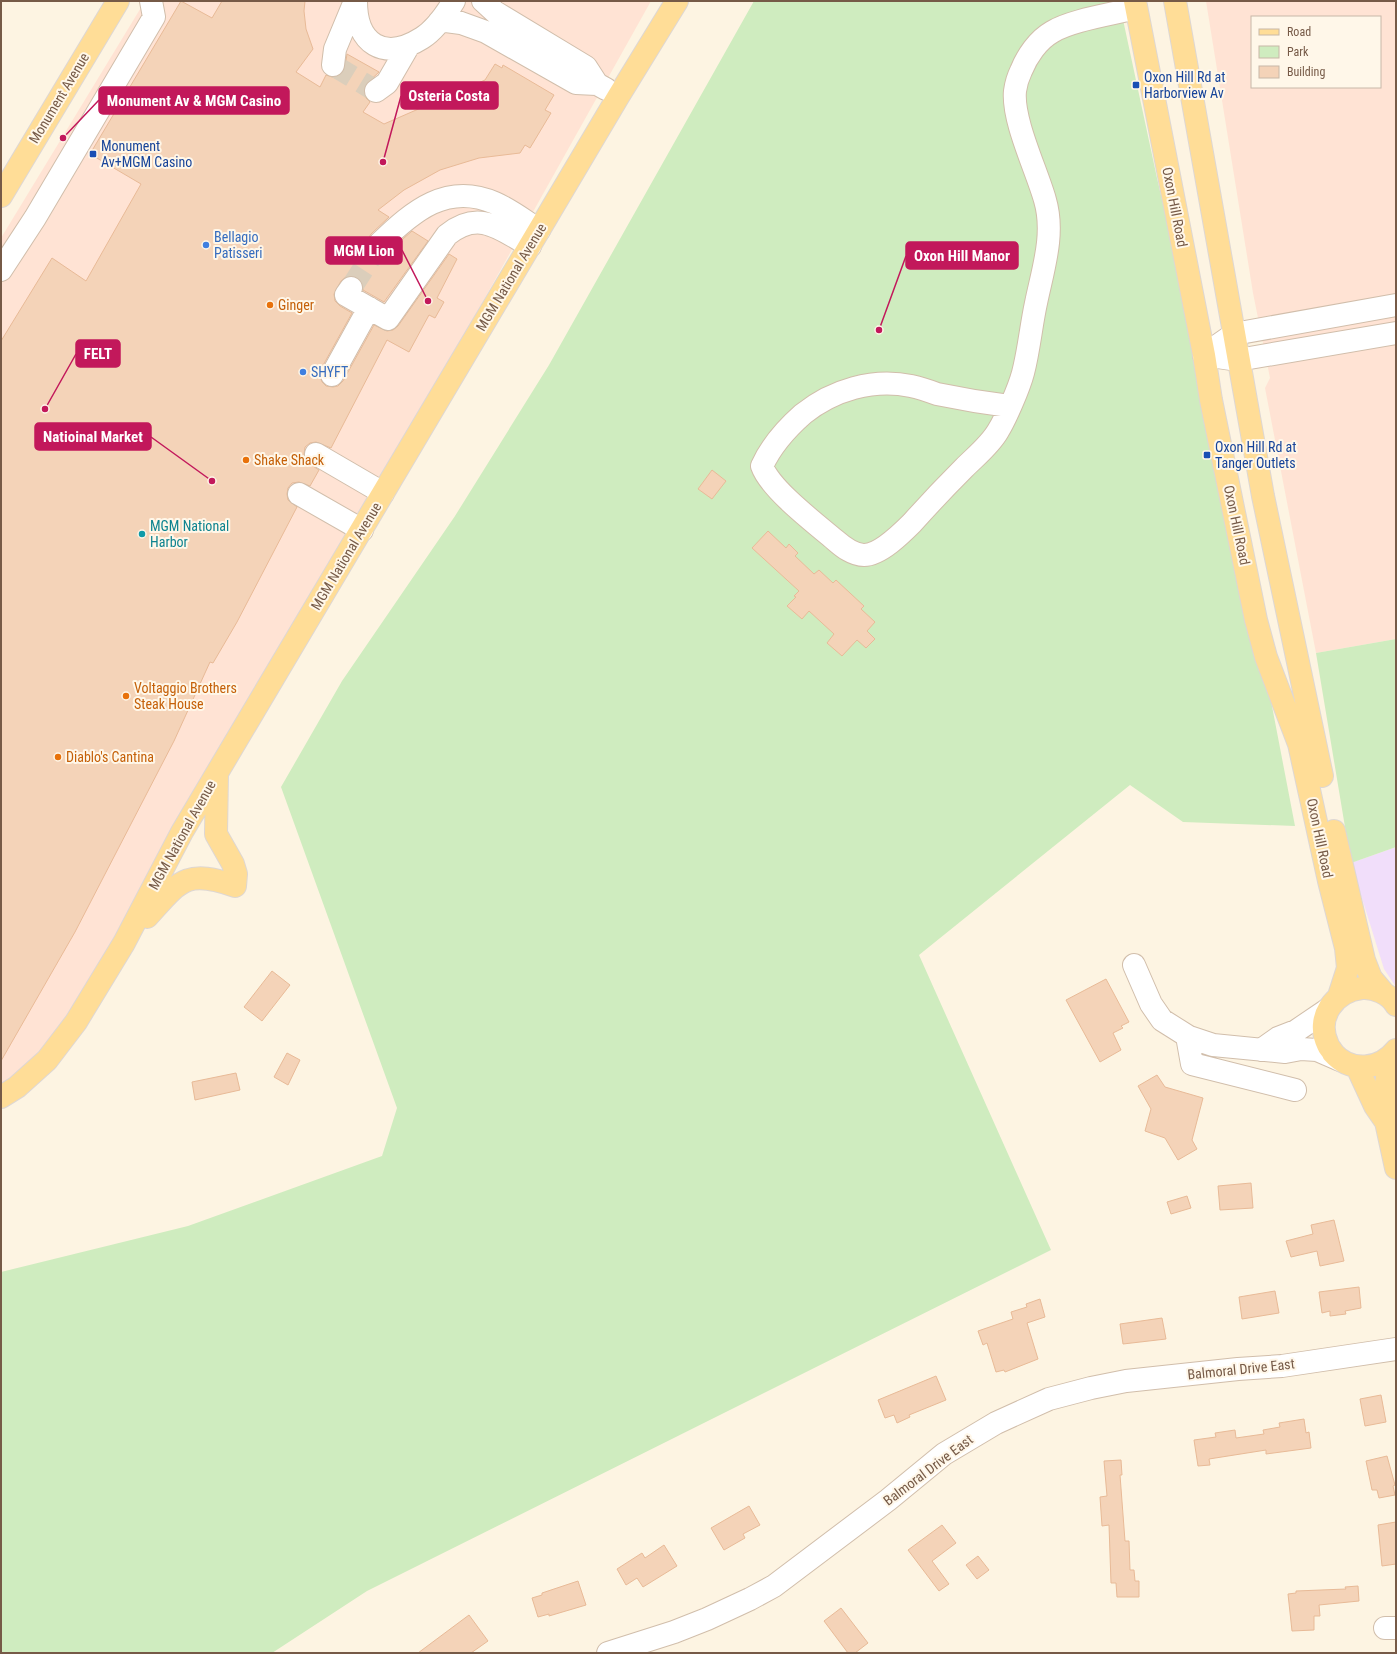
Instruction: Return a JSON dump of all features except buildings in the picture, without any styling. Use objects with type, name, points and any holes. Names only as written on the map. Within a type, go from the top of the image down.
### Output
[{"type":"main road","name":"Monument Avenue","points":[[1,196],[118,1]]},
{"type":"main road","name":"MGM National Avenue","points":[[1,1098],[17,1087],[47,1060],[76,1022],[124,943],[182,832],[534,238],[677,1]]},
{"type":"main road","name":"Oxon Hill Road","points":[[1175,1],[1263,496],[1344,876],[1364,960],[1371,978],[1389,998]]},
{"type":"main road","name":"Oxon Hill Road","points":[[1136,5],[1204,354],[1211,400],[1256,620],[1266,657],[1299,744],[1329,881],[1346,948],[1348,968],[1323,1028],[1328,1046],[1348,1064]]},
{"type":"main road","points":[[124,943],[174,888],[183,881],[187,879],[219,880],[235,886],[236,874],[233,864],[216,834],[217,773]]},
{"type":"main road","points":[[1333,1003],[1353,989],[1367,987],[1389,998]]},
{"type":"main road","points":[[1348,1064],[1375,1066],[1393,1054]]},
{"type":"main road","points":[[1386,1122],[1390,1106],[1386,1086],[1393,1054]]},
{"type":"main road","points":[[1348,1064],[1374,1106],[1386,1122],[1396,1168]]},
{"type":"street","points":[[1,270],[35,218],[154,17],[151,1]]},
{"type":"street","points":[[356,1],[356,12],[362,33],[373,44],[390,49],[409,45],[423,38],[448,12],[454,1]]},
{"type":"street","points":[[333,65],[335,49],[356,1]]},
{"type":"street","points":[[483,1],[495,12],[586,67],[597,84],[618,97]]},
{"type":"street","points":[[1009,406],[977,402],[910,386],[888,384],[868,385],[835,394],[810,408],[794,422],[769,451],[762,466],[765,475],[776,488],[826,532],[846,549],[865,555],[878,552],[908,526],[993,438],[998,431],[1009,406],[1023,374],[1036,303],[1043,275],[1050,226],[1045,198],[1018,118],[1015,103],[1016,84],[1021,69],[1027,58],[1037,45],[1052,32],[1079,22],[1136,5]]},
{"type":"street","points":[[439,22],[446,21],[461,23],[486,32],[576,83],[597,84]]},
{"type":"street","points":[[376,91],[387,83],[409,45]]},
{"type":"street","points":[[380,243],[400,224],[418,210],[433,202],[449,197],[466,195],[495,203],[534,238]]},
{"type":"street","points":[[351,288],[346,295],[388,319],[447,235],[457,227],[469,223],[487,223],[534,238]]},
{"type":"street","points":[[1204,354],[1234,334],[1396,305]]},
{"type":"street","points":[[332,376],[369,308]]},
{"type":"street","points":[[1204,354],[1238,360],[1396,333]]},
{"type":"street","points":[[316,454],[383,493]]},
{"type":"street","points":[[299,494],[362,530]]},
{"type":"street","points":[[1134,965],[1151,1004],[1162,1020],[1187,1036],[1213,1045],[1286,1052],[1301,1049],[1317,1050],[1348,1064]]},
{"type":"street","points":[[1261,1050],[1278,1038],[1296,1031],[1333,1003]]},
{"type":"street","points":[[1187,1036],[1192,1064],[1295,1090]]},
{"type":"street","name":"Balmoral Drive East","points":[[608,1653],[674,1632],[707,1619],[774,1586],[888,1500],[944,1454],[990,1426],[1049,1399],[1126,1381],[1238,1369],[1282,1366],[1396,1349]]},
{"type":"shaded area","name":"MGM National Harbor","points":[[145,1],[651,1],[124,943],[47,1060],[1,1086],[1,238]]},
{"type":"shaded area","points":[[1206,1],[1396,1],[1396,639],[1316,653],[1265,388],[1270,378],[1253,293]]},
{"type":"shaded area","points":[[1396,847],[1396,987],[1384,969],[1351,863]]},
{"type":"green space","points":[[754,1],[1119,1],[1157,178],[1242,550],[1295,826],[1183,822],[1130,785],[919,955],[1051,1250],[367,1591],[272,1653],[1,1653],[1,1272],[188,1226],[382,1156],[397,1108],[281,787],[342,681],[455,516],[549,365]]},
{"type":"green space","points":[[1396,639],[1396,847],[1351,863],[1316,653]]},
{"type":"tunnel","points":[[333,65],[376,91]]},
{"type":"tunnel","points":[[351,288],[380,243]]},
{"type":"place","name":"Oxon Hill Rd at Harborview Av","points":[[1136,85]]},
{"type":"place","name":"Monument Av & MGM Casino","points":[[63,138]]},
{"type":"place","name":"Monument Av+MGM Casino","points":[[93,154]]},
{"type":"place","name":"Osteria Costa","points":[[383,162]]},
{"type":"place","name":"Bellagio Patisseri","points":[[206,245]]},
{"type":"place","name":"MGM Lion","points":[[428,301]]},
{"type":"place","name":"Ginger","points":[[270,305]]},
{"type":"place","name":"Oxon Hill Manor","points":[[879,330]]},
{"type":"place","name":"SHYFT","points":[[303,372]]},
{"type":"place","name":"FELT","points":[[45,409]]},
{"type":"place","name":"Oxon Hill Rd at Tanger Outlets","points":[[1207,455]]},
{"type":"place","name":"Shake Shack","points":[[246,460]]},
{"type":"place","name":"Natioinal Market","points":[[212,481]]},
{"type":"place","name":"MGM National Harbor","points":[[142,534]]},
{"type":"place","name":"Voltaggio Brothers Steak House","points":[[126,696]]},
{"type":"place","name":"Diablo's Cantina","points":[[58,757]]}]
